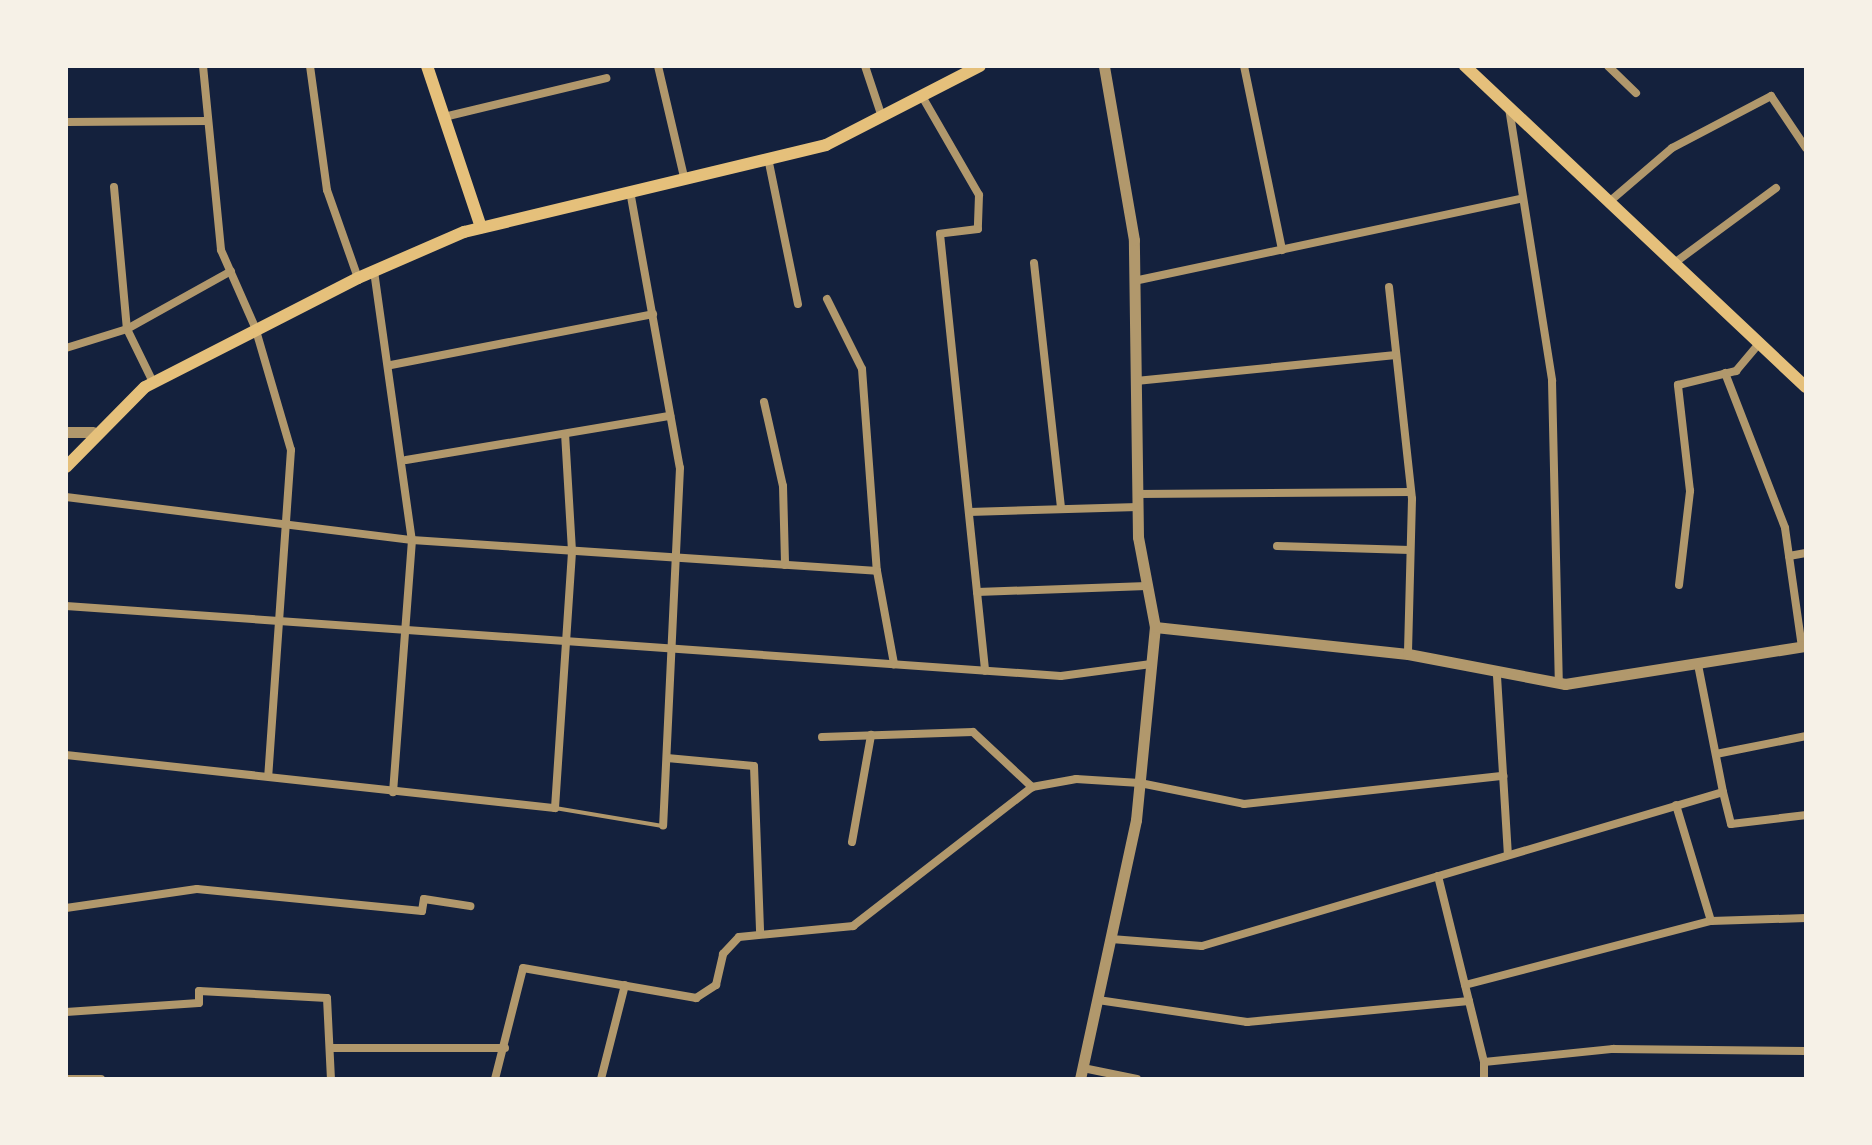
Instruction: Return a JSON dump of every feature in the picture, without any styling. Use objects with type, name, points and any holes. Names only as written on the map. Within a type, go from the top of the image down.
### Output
[{"type":"main road","points":[[427,66],[481,227]]},
{"type":"main road","points":[[66,467],[93,432],[153,382],[255,327],[358,278],[481,227],[826,145],[923,98],[980,66]]},
{"type":"main road","points":[[1465,66],[1757,346],[1806,387]]},
{"type":"street","points":[[203,66],[221,250],[255,327],[291,450],[268,776]]},
{"type":"street","points":[[310,66],[327,190],[358,278]]},
{"type":"street","points":[[658,66],[684,177]]},
{"type":"street","points":[[865,66],[882,117]]},
{"type":"street","points":[[1104,66],[1134,281],[1137,494],[1147,586],[1155,627],[1140,783],[1082,1074],[1137,1079]]},
{"type":"street","points":[[1244,66],[1282,250]]},
{"type":"street","points":[[1608,66],[1636,93]]},
{"type":"street","points":[[444,117],[606,78]]},
{"type":"street","points":[[1609,202],[1672,148],[1771,96],[1806,148]]},
{"type":"street","points":[[923,98],[979,195],[978,229],[940,234],[985,671]]},
{"type":"street","points":[[1509,107],[1521,199],[1552,381],[1559,683]]},
{"type":"street","points":[[66,122],[208,121]]},
{"type":"street","points":[[768,157],[798,304]]},
{"type":"street","points":[[114,187],[127,329],[153,382]]},
{"type":"street","points":[[1673,264],[1776,188]]},
{"type":"street","points":[[629,190],[680,468],[679,559],[663,826]]},
{"type":"street","points":[[1134,281],[1521,199]]},
{"type":"street","points":[[1034,263],[1061,509]]},
{"type":"street","points":[[66,348],[127,329],[231,271]]},
{"type":"street","points":[[374,271],[406,460],[412,540],[393,792]]},
{"type":"street","points":[[1389,287],[1411,492],[1408,654]]},
{"type":"street","points":[[827,299],[862,369],[877,571],[894,664]]},
{"type":"street","points":[[391,365],[653,314]]},
{"type":"street","points":[[1679,585],[1690,491],[1678,385],[1725,373],[1757,346]]},
{"type":"street","points":[[1136,381],[1396,355]]},
{"type":"street","points":[[1155,627],[1408,654],[1497,676],[1559,683],[1804,647],[1789,556],[1725,373]]},
{"type":"street","points":[[764,402],[783,486],[785,565]]},
{"type":"street","points":[[406,460],[670,416]]},
{"type":"street","points":[[66,432],[93,432]]},
{"type":"street","points":[[66,755],[555,808],[572,551],[565,434]]},
{"type":"street","points":[[1137,494],[1411,492]]},
{"type":"street","points":[[66,497],[412,540],[877,571]]},
{"type":"street","points":[[969,512],[1138,507]]},
{"type":"street","points":[[1277,546],[1410,550]]},
{"type":"street","points":[[1789,556],[1806,553]]},
{"type":"street","points":[[977,592],[1147,586]]},
{"type":"street","points":[[66,606],[566,646],[673,649],[1061,676],[1151,664]]},
{"type":"street","points":[[1698,665],[1731,824],[1806,815]]},
{"type":"street","points":[[1497,676],[1508,855]]},
{"type":"street","points":[[822,737],[973,732],[1032,787]]},
{"type":"street","points":[[852,842],[871,735]]},
{"type":"street","points":[[1716,754],[1806,736]]},
{"type":"street","points":[[667,758],[754,766],[760,932]]},
{"type":"street","points":[[495,1079],[523,968],[696,998],[716,985],[723,954],[739,937],[760,932],[853,926],[1032,787],[1076,779],[1140,783],[1244,804],[1503,776]]},
{"type":"street","points":[[1111,939],[1202,946],[1723,792]]},
{"type":"street","points":[[1676,805],[1711,921]]},
{"type":"street","points":[[1438,876],[1484,1062],[1484,1079]]},
{"type":"street","points":[[66,908],[197,889],[422,911],[424,899],[470,906]]},
{"type":"street","points":[[1465,985],[1711,921],[1806,918]]},
{"type":"street","points":[[601,1079],[625,985]]},
{"type":"street","points":[[66,1012],[199,1003],[199,991],[327,998],[331,1079]]},
{"type":"street","points":[[1098,1000],[1247,1022],[1469,1001]]},
{"type":"street","points":[[330,1048],[505,1048]]},
{"type":"street","points":[[1484,1062],[1613,1049],[1806,1051]]},
{"type":"street","points":[[66,1079],[101,1079]]},
{"type":"lane","points":[[555,808],[663,826]]}]
